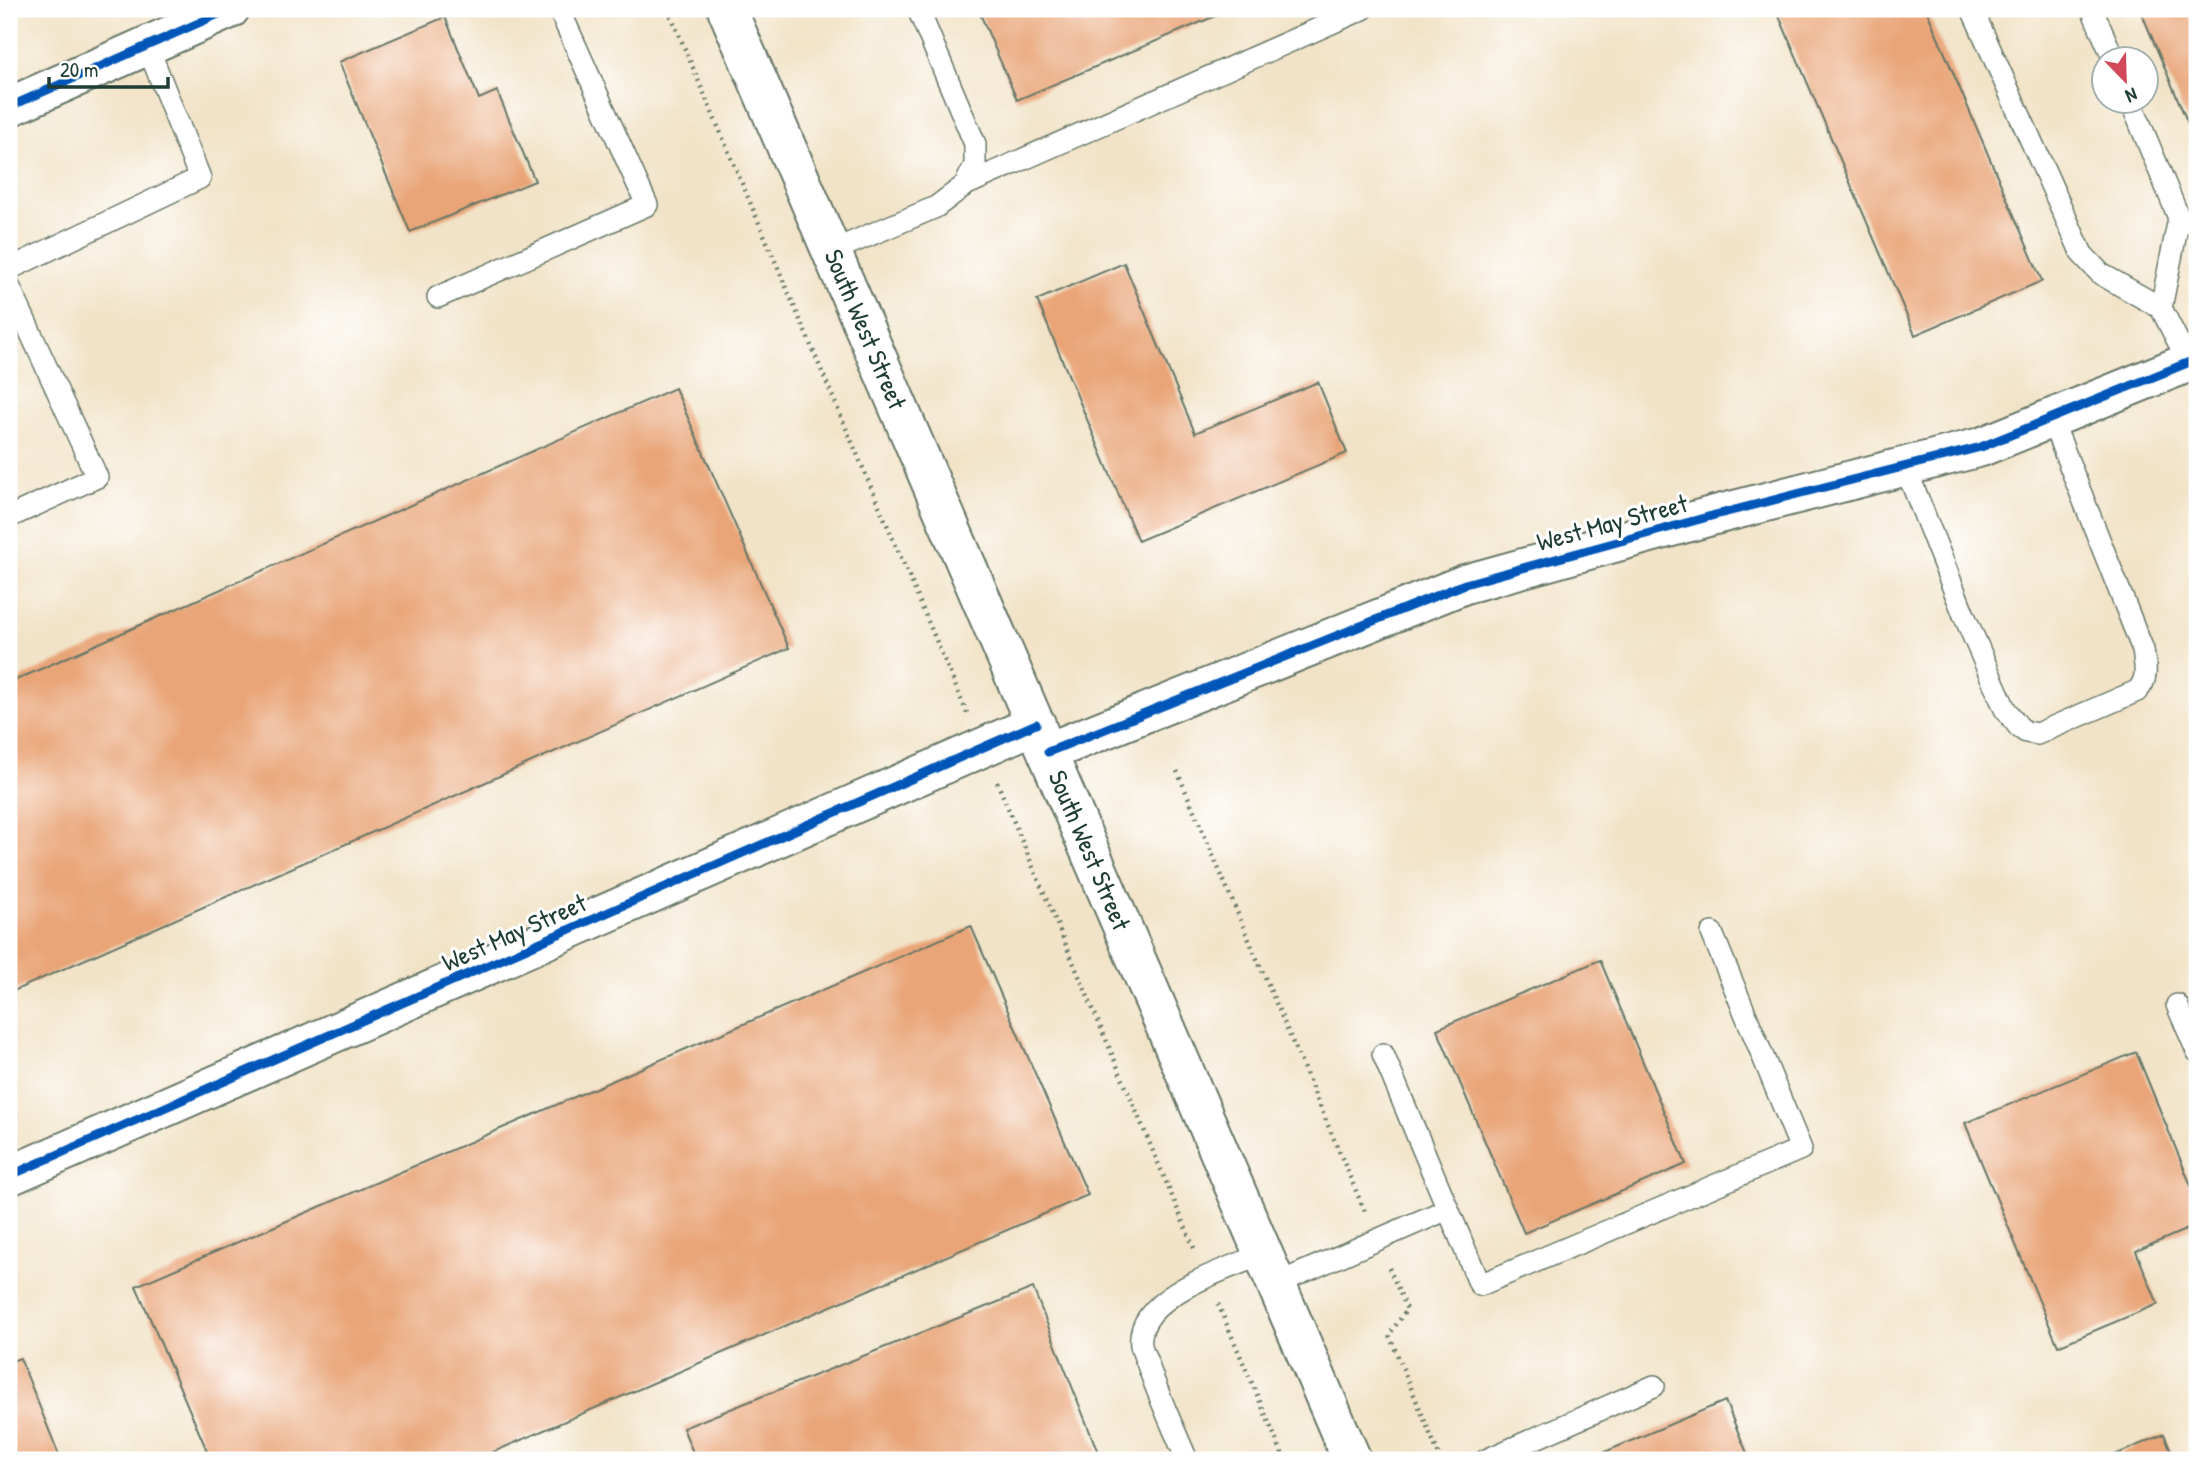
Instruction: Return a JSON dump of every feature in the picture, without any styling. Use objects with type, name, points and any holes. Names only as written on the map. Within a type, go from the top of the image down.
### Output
[{"type":"street","points":[[9,107],[230,9]]},
{"type":"street","name":"South West Street","points":[[727,9],[1352,1460]]},
{"type":"street","name":"West May Street","points":[[9,1176],[1042,738],[1465,584],[1715,515],[1981,447],[2193,361]]},
{"type":"lane","points":[[438,297],[647,205],[559,9]]},
{"type":"lane","points":[[918,9],[975,144],[975,165],[965,185]]},
{"type":"lane","points":[[832,251],[936,207],[965,185],[1363,9]]},
{"type":"lane","points":[[1972,9],[2082,254],[2101,274],[2161,308],[2193,361]]},
{"type":"lane","points":[[2092,9],[2107,46]]},
{"type":"lane","points":[[9,269],[200,178],[147,45]]},
{"type":"lane","points":[[2137,116],[2179,218],[2161,308]]},
{"type":"lane","points":[[9,286],[97,477],[9,517]]},
{"type":"lane","points":[[1905,466],[1959,604],[2005,709],[2019,727],[2026,732],[2037,734],[2137,691],[2144,684],[2146,672],[2143,650],[2052,418]]},
{"type":"lane","points":[[1383,1054],[1480,1286],[1801,1149],[1712,933]]},
{"type":"lane","points":[[2178,1004],[2197,1051]]},
{"type":"lane","points":[[1187,1460],[1141,1344],[1143,1326],[1150,1312],[1175,1293],[1378,1241],[1448,1209]]},
{"type":"lane","points":[[1486,1460],[1654,1386]]},
{"type":"path","points":[[1177,771],[1407,1309],[1389,1335],[1441,1460]]},
{"type":"building","points":[[978,9],[1232,9],[1017,100]]},
{"type":"building","points":[[1776,9],[1926,9],[2042,281],[1915,335]]},
{"type":"building","points":[[2140,9],[2197,9],[2197,145],[2160,57],[2160,46],[2156,46]]},
{"type":"building","points":[[445,17],[479,99],[497,91],[535,181],[410,232],[339,62]]},
{"type":"building","points":[[1124,263],[1195,433],[1318,382],[1347,453],[1138,541],[1037,300]]},
{"type":"building","points":[[675,388],[789,648],[9,993],[9,683]]},
{"type":"building","points":[[971,926],[1088,1195],[475,1460],[211,1460],[136,1286]]},
{"type":"building","points":[[1600,960],[1686,1164],[1524,1233],[1437,1029]]},
{"type":"building","points":[[2136,1052],[2197,1200],[2197,1225],[2136,1251],[2158,1304],[2058,1346],[1965,1123]]},
{"type":"building","points":[[1033,1288],[1101,1460],[696,1460],[683,1428]]},
{"type":"building","points":[[20,1358],[61,1460],[9,1460],[9,1362]]},
{"type":"building","points":[[1725,1401],[1750,1460],[1586,1460]]},
{"type":"building","points":[[2164,1434],[2175,1460],[2103,1460]]},
{"type":"cycle path","points":[[9,107],[230,9]]},
{"type":"cycle path","points":[[1048,752],[1465,584],[1715,515],[1981,447],[2197,359]]},
{"type":"cycle path","points":[[9,1176],[1036,724]]}]
